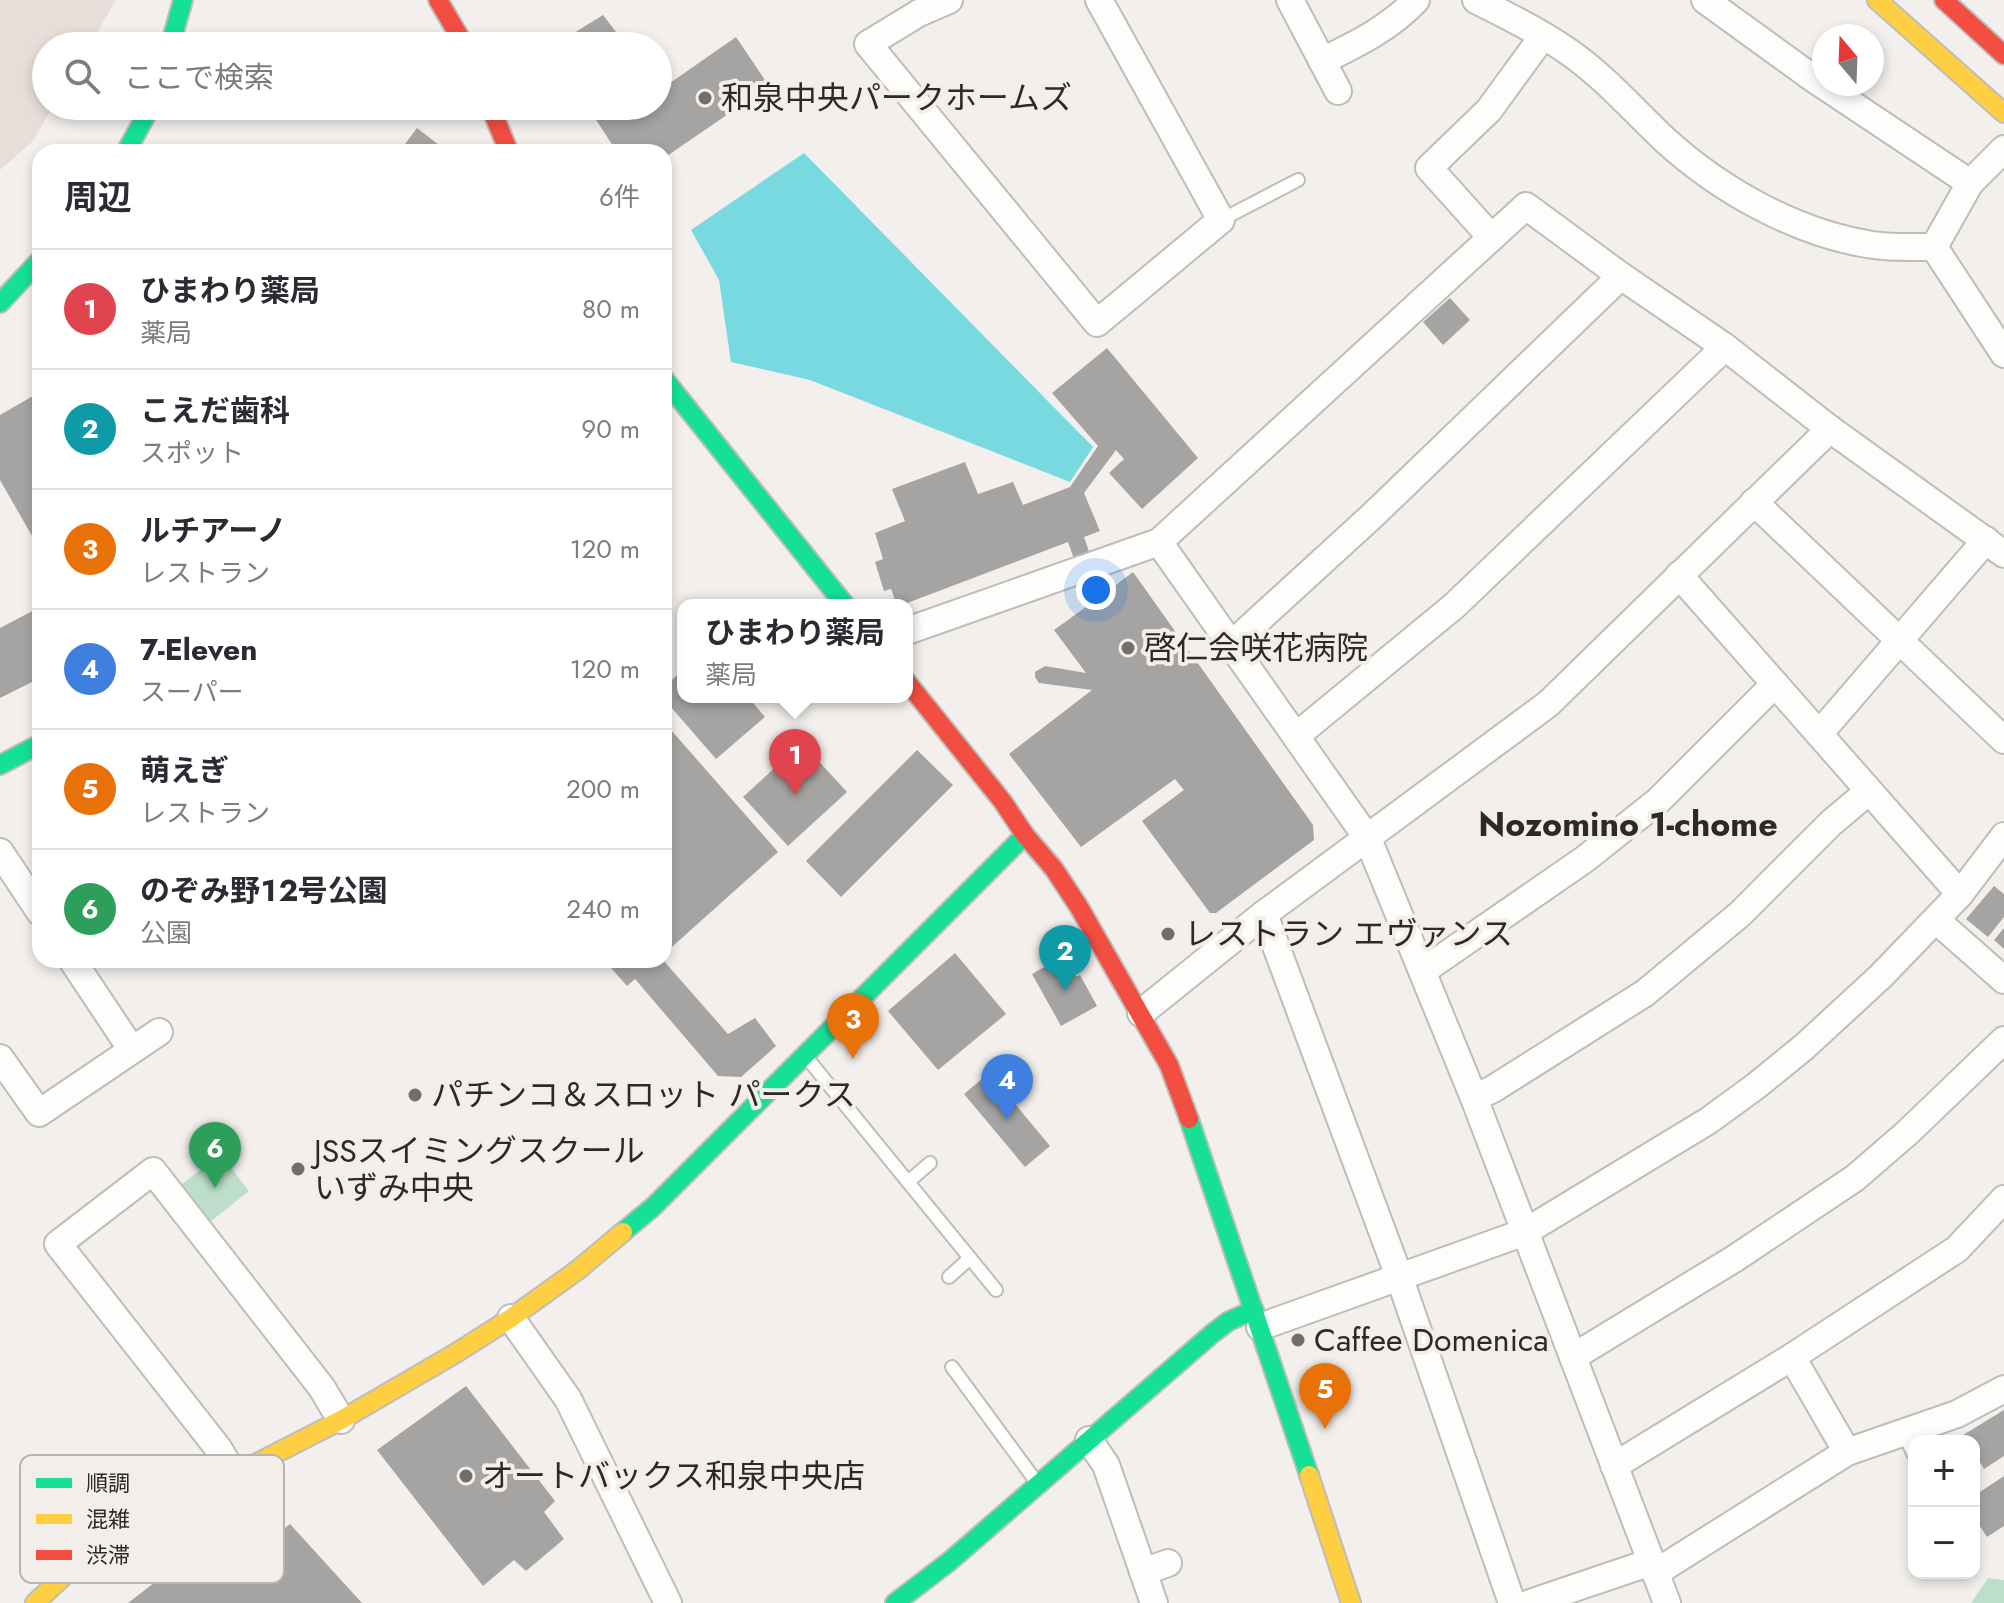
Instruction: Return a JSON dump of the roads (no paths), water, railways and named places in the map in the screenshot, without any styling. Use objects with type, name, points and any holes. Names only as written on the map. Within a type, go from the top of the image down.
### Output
[{"type":"street","points":[[174,32],[183,0]]},
{"type":"street","points":[[438,0],[457,32]]},
{"type":"street","points":[[949,0],[914,7],[868,44],[1097,323],[1221,220],[1099,0]]},
{"type":"street","points":[[1290,0],[1338,91]]},
{"type":"street","points":[[1322,61],[1369,37],[1416,0]]},
{"type":"street","points":[[1476,0],[1566,49],[1600,76],[1666,140],[1707,173],[1747,198],[1802,226],[1840,239],[1875,246],[1934,247]]},
{"type":"street","points":[[1705,0],[1814,79],[1970,183]]},
{"type":"street","points":[[1877,0],[2004,113]]},
{"type":"street","points":[[1944,0],[1992,34],[2004,55]]},
{"type":"street","points":[[1491,237],[1429,168],[1489,110],[1543,36]]},
{"type":"street","points":[[130,144],[143,120]]},
{"type":"street","points":[[496,120],[506,144]]},
{"type":"street","points":[[1934,247],[1970,183],[2004,149]]},
{"type":"street","points":[[913,629],[1159,542],[1526,206],[1725,347],[1830,429],[1995,547],[1899,641],[1819,734]]},
{"type":"street","points":[[1934,247],[1996,324],[2004,354]]},
{"type":"street","points":[[0,303],[32,269]]},
{"type":"street","points":[[1232,644],[1372,516],[1621,276]]},
{"type":"street","points":[[1296,736],[1454,606],[1725,347]]},
{"type":"street","points":[[672,389],[840,599]]},
{"type":"street","points":[[1141,1013],[1264,914],[1548,704],[1830,429]]},
{"type":"street","points":[[1754,502],[2004,740]]},
{"type":"street","points":[[1159,542],[1368,839],[1474,1098],[1667,1603]]},
{"type":"street","points":[[1679,575],[1960,894]]},
{"type":"street","points":[[1423,971],[1585,859],[1658,801],[1775,684]]},
{"type":"street","points":[[913,690],[1054,869],[1169,1065],[1213,1185],[1351,1603]]},
{"type":"street","points":[[0,765],[32,748]]},
{"type":"street","points":[[1474,1098],[1645,993],[1740,914],[1831,823],[1869,791]]},
{"type":"street","points":[[273,1455],[341,1420],[456,1353],[579,1269],[653,1207],[1025,835]]},
{"type":"street","points":[[895,1603],[950,1561],[1229,1321],[1257,1319],[1400,1279],[1525,1232],[1708,1121],[1804,1047],[1881,976],[1960,894],[2004,836]]},
{"type":"street","points":[[1,855],[32,900]]},
{"type":"street","points":[[1264,914],[1400,1279],[1512,1603]]},
{"type":"street","points":[[1936,920],[2004,980]]},
{"type":"street","points":[[77,968],[132,1050]]},
{"type":"street","points":[[0,1058],[39,1113],[159,1032]]},
{"type":"street","points":[[1573,1357],[1734,1259],[1855,1178],[2004,1040]]},
{"type":"street","points":[[222,1455],[58,1244],[153,1171],[322,1388],[341,1420]]},
{"type":"street","points":[[1614,1466],[1792,1357],[1957,1249],[2004,1199]]},
{"type":"street","points":[[511,1318],[568,1399],[668,1603]]},
{"type":"street","points":[[1792,1357],[1847,1452]]},
{"type":"street","points":[[1923,1435],[2004,1389]]},
{"type":"street","points":[[1089,1440],[1106,1465],[1154,1603]]},
{"type":"street","points":[[1530,1603],[1653,1567],[1847,1452],[1908,1444]]},
{"type":"street","points":[[1143,1572],[1168,1563]]},
{"type":"street","points":[[35,1603],[56,1583]]},
{"type":"lane","points":[[1221,220],[1298,180]]},
{"type":"lane","points":[[805,1056],[996,1290]]},
{"type":"lane","points":[[908,1182],[930,1163]]},
{"type":"lane","points":[[949,1277],[970,1258]]},
{"type":"lane","points":[[952,1367],[1038,1485]]},
{"type":"water","points":[[804,153],[1093,447],[1070,482],[810,380],[731,362],[719,280],[691,230]]},
{"type":"place","name":"和泉中央パークホームズ","points":[[705,98]]},
{"type":"place","name":"啓仁会咲花病院","points":[[1128,648]]},
{"type":"place","name":"ひまわり薬局","points":[[795,795]]},
{"type":"place","name":"レストラン エヴァンス","points":[[1168,934]]},
{"type":"place","name":"こえだ歯科","points":[[1065,991]]},
{"type":"place","name":"ルチアーノ","points":[[853,1059]]},
{"type":"place","name":"パチンコ＆スロット パークス","points":[[415,1095]]},
{"type":"place","name":"7-Eleven","points":[[1007,1120]]},
{"type":"place","name":"JSSスイミングスクール いずみ中央","points":[[298,1169]]},
{"type":"place","name":"のぞみ野１２号公園","points":[[215,1188]]},
{"type":"place","name":"Caffee Domenica","points":[[1298,1340]]},
{"type":"place","name":"萌えぎ","points":[[1325,1429]]},
{"type":"place","name":"オートバックス和泉中央店","points":[[466,1476]]},
{"type":"district","name":"Nozomino 1-chome","points":[[1628,824]]}]
